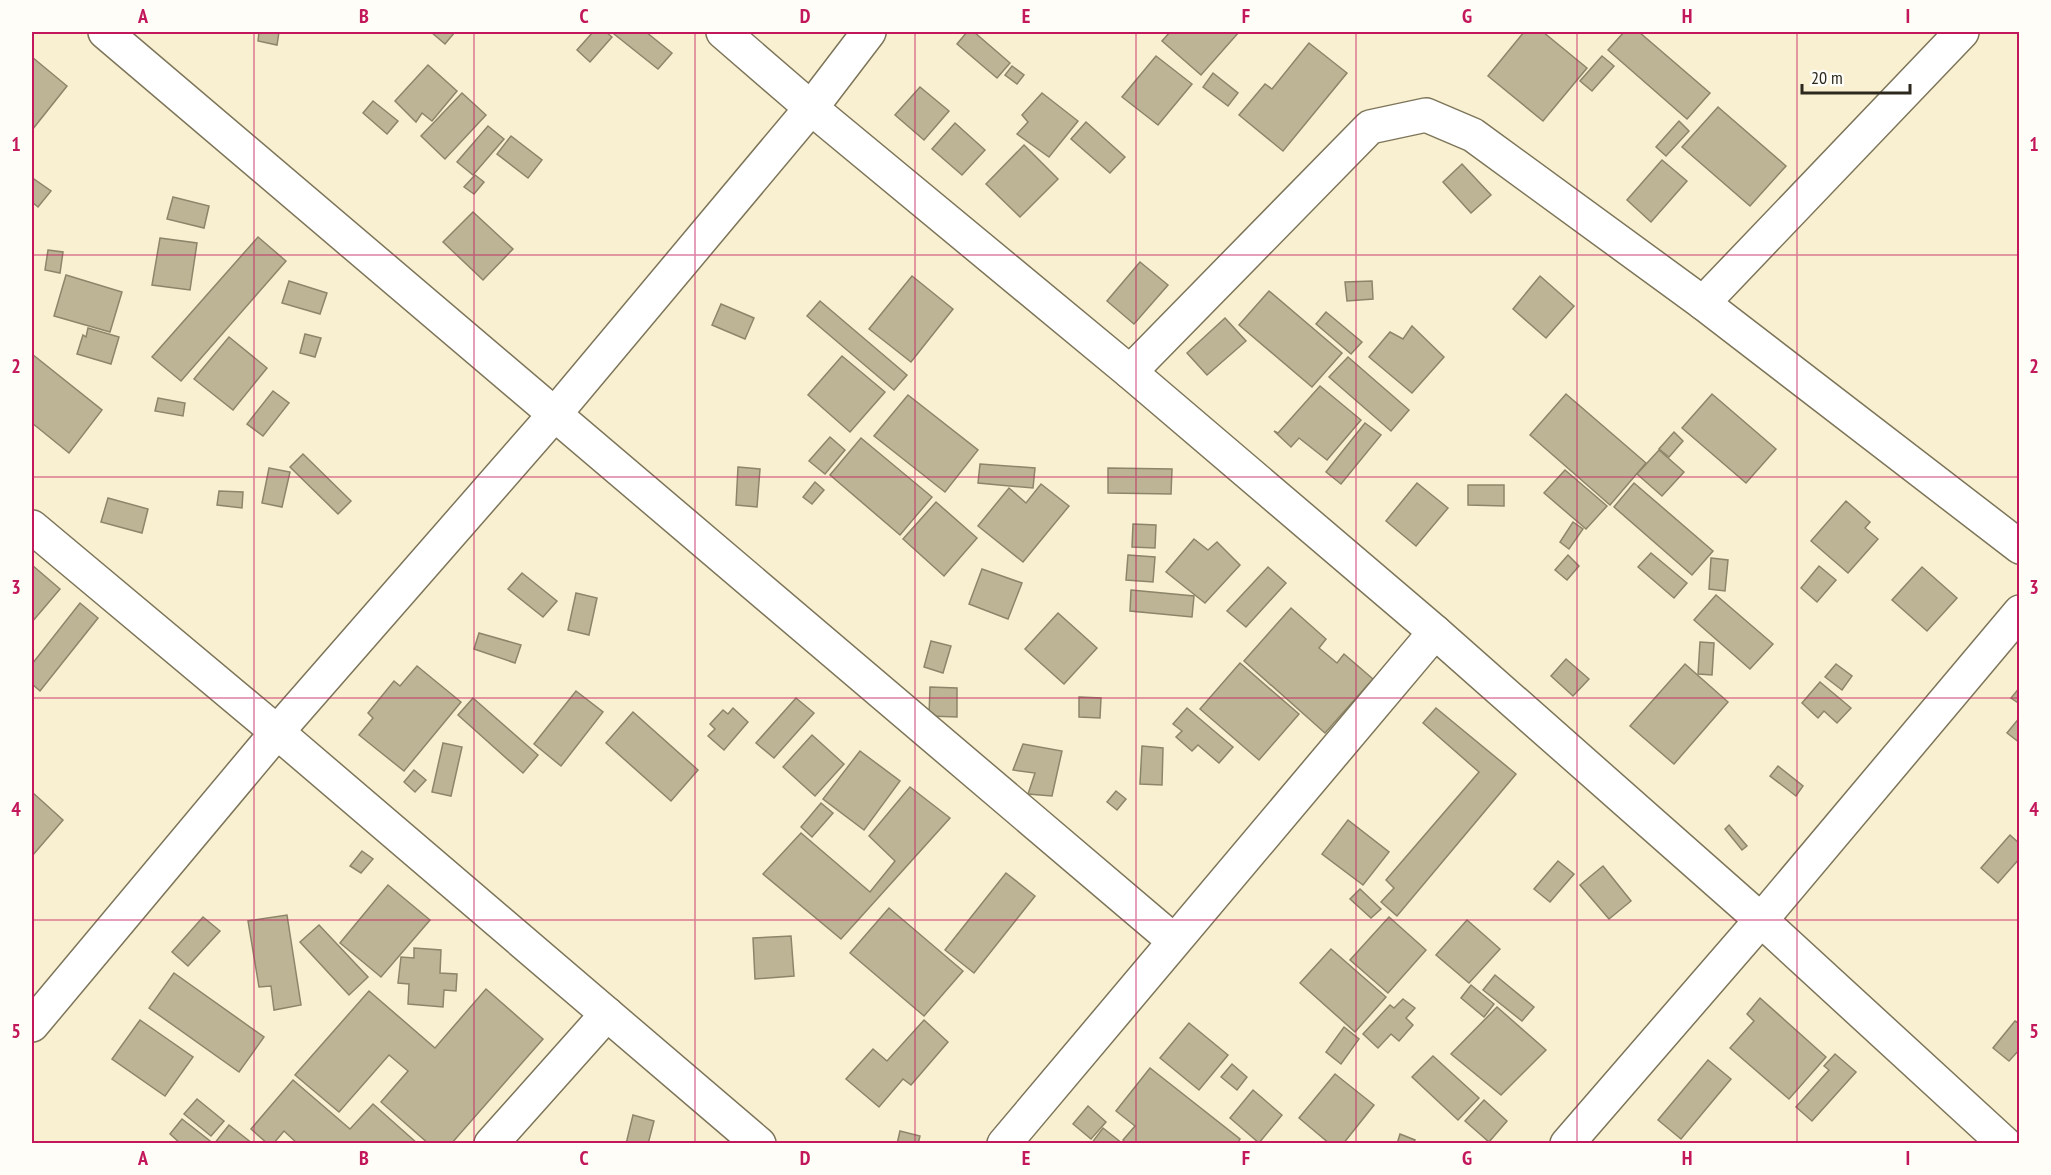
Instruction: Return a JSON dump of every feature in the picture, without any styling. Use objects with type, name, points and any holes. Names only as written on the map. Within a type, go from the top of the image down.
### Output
[{"type":"street","points":[[105,32],[1173,940]]},
{"type":"street","points":[[723,32],[811,108],[1130,372],[1435,632],[1761,920],[2005,1143]]},
{"type":"street","points":[[32,1025],[277,732],[554,415],[811,108],[869,32]]},
{"type":"street","points":[[1703,303],[1962,32]]},
{"type":"street","points":[[1130,372],[1370,127],[1426,115],[1473,135],[1703,303],[2019,547]]},
{"type":"street","points":[[32,526],[759,1143]]},
{"type":"street","points":[[1567,1143],[1761,920],[2019,612]]},
{"type":"street","points":[[1004,1143],[1435,632]]},
{"type":"street","points":[[491,1143],[607,1014]]},
{"type":"building","points":[[259,32],[279,32],[277,45],[258,41]]},
{"type":"building","points":[[431,32],[455,32],[445,44]]},
{"type":"building","points":[[593,32],[606,32],[612,37],[590,62],[577,50]]},
{"type":"building","points":[[616,32],[646,32],[672,53],[658,69],[614,34]]},
{"type":"building","points":[[967,32],[974,32],[1010,63],[997,78],[957,44]]},
{"type":"building","points":[[1170,32],[1239,32],[1201,75],[1162,41]]},
{"type":"building","points":[[1524,32],[1543,32],[1587,68],[1543,121],[1488,76]]},
{"type":"building","points":[[1624,32],[1639,32],[1710,93],[1687,119],[1608,50]]},
{"type":"building","points":[[1309,43],[1347,73],[1283,151],[1239,115],[1265,84],[1272,89]]},
{"type":"building","points":[[1156,56],[1192,84],[1158,125],[1122,97]]},
{"type":"building","points":[[1602,56],[1614,66],[1592,91],[1580,81]]},
{"type":"building","points":[[32,57],[67,86],[32,130]]},
{"type":"building","points":[[428,65],[457,91],[432,121],[422,113],[416,122],[395,101]]},
{"type":"building","points":[[1012,66],[1024,75],[1017,84],[1005,75]]},
{"type":"building","points":[[1213,73],[1238,93],[1228,106],[1203,87]]},
{"type":"building","points":[[920,87],[949,111],[924,140],[895,115]]},
{"type":"building","points":[[462,93],[486,115],[445,159],[421,136]]},
{"type":"building","points":[[1042,93],[1078,121],[1049,157],[1017,134],[1028,122],[1022,115]]},
{"type":"building","points":[[373,101],[398,121],[387,134],[363,113]]},
{"type":"building","points":[[1718,107],[1786,166],[1750,206],[1682,147]]},
{"type":"building","points":[[1679,121],[1689,131],[1666,156],[1656,147]]},
{"type":"building","points":[[1086,122],[1125,157],[1110,173],[1071,139]]},
{"type":"building","points":[[955,123],[985,150],[962,175],[932,149]]},
{"type":"building","points":[[488,126],[504,139],[473,175],[457,162]]},
{"type":"building","points":[[511,136],[542,160],[528,178],[497,154]]},
{"type":"building","points":[[1024,145],[1058,179],[1020,217],[986,184]]},
{"type":"building","points":[[1662,160],[1687,181],[1651,222],[1627,200]]},
{"type":"building","points":[[1462,164],[1491,195],[1471,213],[1443,182]]},
{"type":"building","points":[[475,175],[484,182],[474,194],[464,187]]},
{"type":"building","points":[[34,179],[51,191],[38,207],[32,202]]},
{"type":"building","points":[[173,197],[209,206],[204,228],[167,219]]},
{"type":"building","points":[[473,212],[513,249],[483,280],[443,242]]},
{"type":"building","points":[[258,237],[286,261],[181,381],[152,357]]},
{"type":"building","points":[[160,238],[197,243],[190,290],[152,285]]},
{"type":"building","points":[[48,250],[63,252],[60,273],[45,270]]},
{"type":"building","points":[[1140,262],[1168,285],[1134,324],[1107,301]]},
{"type":"building","points":[[66,275],[122,292],[110,332],[54,316]]},
{"type":"building","points":[[912,276],[953,309],[911,362],[869,329]]},
{"type":"building","points":[[1540,276],[1574,306],[1546,338],[1513,309]]},
{"type":"building","points":[[289,281],[327,293],[320,314],[282,303]]},
{"type":"building","points":[[1372,281],[1373,299],[1347,301],[1345,282]]},
{"type":"building","points":[[1269,291],[1342,353],[1312,387],[1239,325]]},
{"type":"building","points":[[820,301],[907,375],[894,390],[807,316]]},
{"type":"building","points":[[721,304],[754,318],[745,339],[712,325]]},
{"type":"building","points":[[1326,312],[1362,342],[1351,354],[1316,324]]},
{"type":"building","points":[[1225,318],[1246,341],[1207,375],[1187,353]]},
{"type":"building","points":[[1412,326],[1444,357],[1412,393],[1369,357],[1390,332],[1403,339]]},
{"type":"building","points":[[88,328],[119,337],[111,364],[77,354],[83,335],[86,337]]},
{"type":"building","points":[[305,334],[321,338],[315,357],[300,353]]},
{"type":"building","points":[[229,337],[267,368],[233,410],[194,379]]},
{"type":"building","points":[[32,354],[102,410],[69,453],[32,423]]},
{"type":"building","points":[[842,356],[885,392],[850,432],[808,395]]},
{"type":"building","points":[[1348,357],[1409,410],[1391,431],[1329,377]]},
{"type":"building","points":[[1320,386],[1361,420],[1327,460],[1299,438],[1291,447],[1274,431],[1278,433]]},
{"type":"building","points":[[273,391],[289,403],[263,436],[247,424]]},
{"type":"building","points":[[1566,394],[1646,463],[1610,505],[1530,435]]},
{"type":"building","points":[[1712,394],[1776,449],[1746,483],[1682,428]]},
{"type":"building","points":[[908,395],[978,450],[945,492],[874,436]]},
{"type":"building","points":[[158,398],[185,403],[183,416],[155,411]]},
{"type":"building","points":[[1365,423],[1381,435],[1341,484],[1326,472]]},
{"type":"building","points":[[1674,432],[1683,441],[1669,457],[1659,449]]},
{"type":"building","points":[[830,437],[845,450],[825,474],[809,461]]},
{"type":"building","points":[[861,438],[932,497],[900,535],[830,475]]},
{"type":"building","points":[[1659,450],[1684,472],[1662,496],[1637,474]]},
{"type":"building","points":[[303,454],[351,501],[338,514],[290,467]]},
{"type":"building","points":[[980,464],[1035,468],[1033,488],[978,483]]},
{"type":"building","points":[[738,467],[760,469],[757,507],[736,505]]},
{"type":"building","points":[[269,468],[290,472],[282,507],[262,503]]},
{"type":"building","points":[[1108,468],[1172,469],[1171,494],[1108,493]]},
{"type":"building","points":[[1565,470],[1607,506],[1586,529],[1544,493]]},
{"type":"building","points":[[815,482],[824,490],[812,504],[803,497]]},
{"type":"building","points":[[1417,483],[1448,508],[1416,546],[1386,521]]},
{"type":"building","points":[[1634,483],[1713,551],[1692,575],[1614,507]]},
{"type":"building","points":[[1041,484],[1069,506],[1023,562],[978,526],[1009,488],[1026,503]]},
{"type":"building","points":[[1468,485],[1504,485],[1504,506],[1468,505]]},
{"type":"building","points":[[219,491],[243,492],[242,508],[217,505]]},
{"type":"building","points":[[108,498],[148,509],[142,533],[101,522]]},
{"type":"building","points":[[1846,501],[1870,522],[1865,528],[1878,539],[1848,573],[1811,541]]},
{"type":"building","points":[[936,502],[977,538],[944,576],[903,539]]},
{"type":"building","points":[[1573,522],[1583,529],[1569,549],[1560,542]]},
{"type":"building","points":[[1133,524],[1156,525],[1155,548],[1132,547]]},
{"type":"building","points":[[1194,539],[1208,550],[1217,542],[1240,565],[1205,603],[1166,572]]},
{"type":"building","points":[[1651,553],[1687,583],[1674,598],[1638,567]]},
{"type":"building","points":[[1128,555],[1155,557],[1153,582],[1126,580]]},
{"type":"building","points":[[1568,555],[1579,566],[1567,580],[1555,570]]},
{"type":"building","points":[[1711,558],[1728,560],[1725,591],[1709,589]]},
{"type":"building","points":[[32,565],[60,589],[32,622]]},
{"type":"building","points":[[1819,566],[1836,580],[1817,602],[1801,588]]},
{"type":"building","points":[[1268,567],[1286,583],[1246,627],[1227,611]]},
{"type":"building","points":[[1922,567],[1957,598],[1927,631],[1892,600]]},
{"type":"building","points":[[982,569],[1022,583],[1008,619],[969,604]]},
{"type":"building","points":[[522,573],[557,601],[543,617],[508,589]]},
{"type":"building","points":[[1131,590],[1194,596],[1192,617],[1130,611]]},
{"type":"building","points":[[576,593],[597,598],[589,635],[568,630]]},
{"type":"building","points":[[1716,595],[1773,644],[1750,669],[1694,620]]},
{"type":"building","points":[[80,603],[98,618],[40,691],[32,684],[32,664]]},
{"type":"building","points":[[1291,608],[1326,639],[1319,648],[1337,663],[1344,654],[1373,679],[1325,733],[1244,661]]},
{"type":"building","points":[[1058,613],[1097,648],[1064,684],[1025,649]]},
{"type":"building","points":[[479,633],[521,645],[515,663],[474,649]]},
{"type":"building","points":[[931,641],[951,646],[943,673],[924,667]]},
{"type":"building","points":[[1700,642],[1714,643],[1712,675],[1698,674]]},
{"type":"building","points":[[1566,659],[1589,679],[1573,696],[1551,676]]},
{"type":"building","points":[[1240,663],[1299,714],[1259,760],[1200,709]]},
{"type":"building","points":[[1685,664],[1728,702],[1674,764],[1630,726]]},
{"type":"building","points":[[1836,664],[1852,676],[1842,690],[1825,677]]},
{"type":"building","points":[[417,666],[461,702],[404,771],[359,735],[373,718],[368,713],[394,681],[400,686]]},
{"type":"building","points":[[1820,682],[1851,708],[1837,723],[1824,711],[1818,718],[1802,703]]},
{"type":"building","points":[[930,687],[957,688],[957,717],[929,716]]},
{"type":"building","points":[[2020,687],[2020,704],[2011,698]]},
{"type":"building","points":[[576,691],[603,712],[561,766],[534,744]]},
{"type":"building","points":[[1079,697],[1101,698],[1100,718],[1079,717]]},
{"type":"building","points":[[473,698],[538,755],[523,773],[458,715]]},
{"type":"building","points":[[796,698],[814,713],[774,758],[756,743]]},
{"type":"building","points":[[733,708],[748,722],[724,750],[708,736],[715,729],[710,724],[723,710],[728,714]]},
{"type":"building","points":[[1187,708],[1233,747],[1219,763],[1198,745],[1192,751],[1176,737],[1182,731],[1173,724]]},
{"type":"building","points":[[1436,708],[1516,774],[1397,916],[1381,902],[1394,888],[1386,880],[1479,772],[1423,723]]},
{"type":"building","points":[[633,712],[698,770],[671,801],[606,743]]},
{"type":"building","points":[[2020,717],[2020,743],[2007,733]]},
{"type":"building","points":[[812,735],[844,764],[815,796],[783,767]]},
{"type":"building","points":[[443,743],[462,747],[451,796],[432,792]]},
{"type":"building","points":[[1023,744],[1062,751],[1052,796],[1028,794],[1035,773],[1013,770]]},
{"type":"building","points":[[1142,746],[1163,748],[1162,785],[1140,784]]},
{"type":"building","points":[[860,751],[900,781],[864,830],[823,799]]},
{"type":"building","points":[[1778,766],[1803,786],[1796,796],[1770,776]]},
{"type":"building","points":[[414,770],[426,780],[415,792],[404,782]]},
{"type":"building","points":[[910,787],[950,818],[841,939],[763,874],[801,833],[870,892],[895,861],[869,836]]},
{"type":"building","points":[[1116,791],[1126,799],[1117,810],[1107,802]]},
{"type":"building","points":[[32,792],[63,820],[33,855],[32,854]]},
{"type":"building","points":[[821,803],[833,813],[812,837],[801,827]]},
{"type":"building","points":[[1348,820],[1389,852],[1363,885],[1322,854]]},
{"type":"building","points":[[1729,825],[1747,846],[1742,850],[1725,829]]},
{"type":"building","points":[[2010,835],[2020,844],[2020,858],[1998,883],[1981,868]]},
{"type":"building","points":[[362,851],[373,859],[361,873],[350,866]]},
{"type":"building","points":[[1558,861],[1574,874],[1550,902],[1534,889]]},
{"type":"building","points":[[1603,866],[1631,901],[1609,919],[1580,885]]},
{"type":"building","points":[[1006,873],[1035,896],[974,973],[945,950]]},
{"type":"building","points":[[388,885],[430,920],[381,977],[340,943]]},
{"type":"building","points":[[1360,889],[1381,909],[1371,918],[1350,899]]},
{"type":"building","points":[[889,908],[963,971],[924,1016],[850,953]]},
{"type":"building","points":[[287,915],[301,1005],[274,1010],[271,986],[259,987],[248,921]]},
{"type":"building","points":[[203,917],[220,931],[188,966],[172,952]]},
{"type":"building","points":[[1389,917],[1426,950],[1388,993],[1350,960]]},
{"type":"building","points":[[1467,920],[1500,949],[1469,983],[1436,955]]},
{"type":"building","points":[[319,925],[368,977],[349,995],[300,942]]},
{"type":"building","points":[[791,936],[794,976],[755,979],[753,938]]},
{"type":"building","points":[[414,948],[441,950],[440,973],[457,974],[456,991],[444,990],[443,1007],[408,1004],[409,984],[398,983],[401,957],[414,958]]},
{"type":"building","points":[[1331,949],[1386,997],[1355,1032],[1300,983]]},
{"type":"building","points":[[174,973],[264,1037],[239,1072],[149,1008]]},
{"type":"building","points":[[1495,975],[1534,1007],[1522,1021],[1483,990]]},
{"type":"building","points":[[1471,985],[1494,1004],[1484,1017],[1461,998]]},
{"type":"building","points":[[486,989],[543,1039],[451,1144],[429,1144],[381,1102],[408,1071],[389,1055],[339,1112],[295,1075],[369,991],[435,1048]]},
{"type":"building","points":[[1760,998],[1826,1057],[1789,1099],[1730,1048],[1754,1021],[1747,1014]]},
{"type":"building","points":[[1403,999],[1415,1008],[1406,1018],[1413,1025],[1399,1041],[1391,1034],[1378,1048],[1363,1034],[1390,1005],[1394,1008]]},
{"type":"building","points":[[1497,1007],[1546,1050],[1501,1095],[1451,1054]]},
{"type":"building","points":[[140,1020],[193,1057],[165,1096],[112,1059]]},
{"type":"building","points":[[924,1020],[948,1042],[911,1085],[903,1079],[879,1107],[846,1079],[873,1049],[887,1061]]},
{"type":"building","points":[[2015,1021],[2020,1024],[2020,1049],[2009,1061],[1993,1048]]},
{"type":"building","points":[[1189,1023],[1228,1055],[1199,1090],[1160,1058]]},
{"type":"building","points":[[1344,1027],[1359,1039],[1341,1064],[1326,1052]]},
{"type":"building","points":[[1835,1054],[1856,1072],[1812,1121],[1796,1107],[1829,1070],[1824,1066]]},
{"type":"building","points":[[1433,1056],[1479,1098],[1458,1120],[1412,1077]]},
{"type":"building","points":[[1708,1060],[1731,1079],[1681,1139],[1658,1120]]},
{"type":"building","points":[[1232,1064],[1247,1077],[1237,1090],[1221,1077]]},
{"type":"building","points":[[1150,1068],[1240,1139],[1237,1144],[1127,1144],[1123,1140],[1135,1126],[1116,1111]]},
{"type":"building","points":[[1335,1074],[1374,1105],[1343,1144],[1330,1144],[1299,1118]]},
{"type":"building","points":[[293,1080],[350,1129],[373,1104],[418,1144],[298,1144],[284,1131],[273,1144],[268,1144],[251,1129]]},
{"type":"building","points":[[1253,1090],[1282,1115],[1259,1143],[1230,1118]]},
{"type":"building","points":[[197,1099],[224,1121],[211,1136],[184,1114]]},
{"type":"building","points":[[1484,1100],[1507,1121],[1489,1142],[1465,1121]]},
{"type":"building","points":[[1088,1106],[1106,1122],[1091,1139],[1073,1124]]},
{"type":"building","points":[[633,1115],[654,1121],[648,1144],[626,1144]]},
{"type":"building","points":[[182,1119],[210,1141],[208,1144],[181,1144],[170,1134]]},
{"type":"building","points":[[229,1125],[253,1144],[214,1144]]},
{"type":"building","points":[[1103,1128],[1123,1144],[1091,1144]]},
{"type":"building","points":[[900,1131],[920,1136],[918,1144],[897,1144]]},
{"type":"building","points":[[1400,1134],[1415,1140],[1413,1144],[1397,1144]]}]
